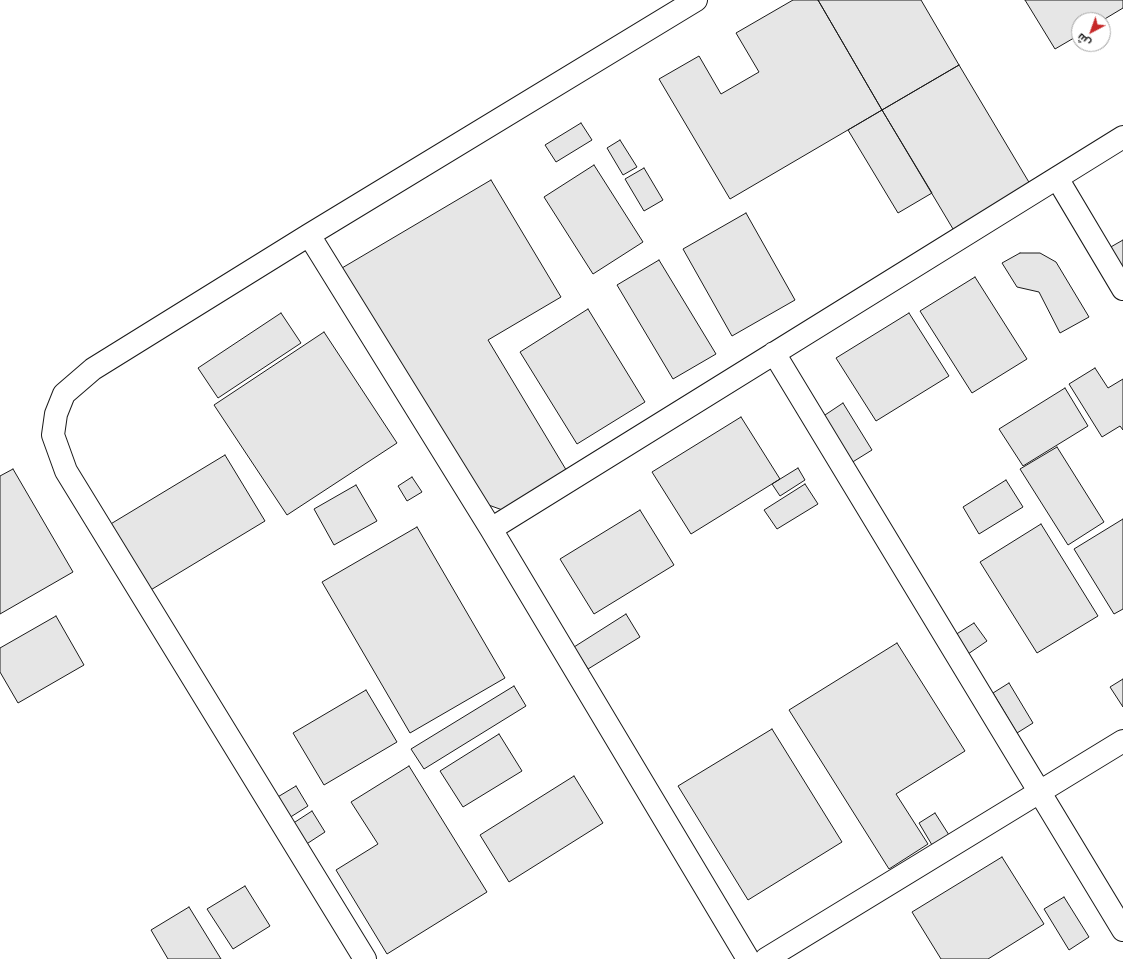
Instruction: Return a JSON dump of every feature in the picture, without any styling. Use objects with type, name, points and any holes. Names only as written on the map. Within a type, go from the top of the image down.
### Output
[{"type":"street","points":[[365,959],[66,471],[53,435],[56,414],[64,394],[93,369],[309,235],[696,0]]},
{"type":"street","points":[[491,529],[1123,137]]},
{"type":"street","points":[[1056,178],[1123,289]]},
{"type":"street","points":[[309,235],[491,529],[748,959]]},
{"type":"street","points":[[774,353],[1123,930]]},
{"type":"street","points":[[766,959],[1123,742]]},
{"type":"building","points":[[793,0],[818,0],[882,110],[730,199],[659,79],[699,56],[721,94],[759,72],[736,33]]},
{"type":"building","points":[[818,0],[921,0],[959,65],[882,110]]},
{"type":"building","points":[[1025,0],[1123,0],[1123,8],[1111,15],[1111,12],[1071,12],[1071,40],[1055,49]]},
{"type":"building","points":[[959,65],[1033,189],[956,234],[882,110]]},
{"type":"building","points":[[882,110],[932,193],[898,213],[848,130]]},
{"type":"building","points":[[581,123],[592,140],[556,162],[545,145]]},
{"type":"building","points":[[620,140],[637,167],[623,175],[607,148]]},
{"type":"building","points":[[594,165],[643,242],[593,274],[544,197]]},
{"type":"building","points":[[644,168],[663,200],[644,211],[625,179]]},
{"type":"building","points":[[491,180],[561,297],[488,340],[568,473],[508,512],[483,503],[342,268]]},
{"type":"building","points":[[746,213],[795,300],[732,336],[683,249]]},
{"type":"building","points":[[1123,240],[1123,272],[1109,248]]},
{"type":"building","points":[[1020,253],[1040,253],[1056,262],[1089,317],[1060,333],[1039,292],[1017,287],[1002,263]]},
{"type":"building","points":[[659,260],[716,354],[673,379],[617,285]]},
{"type":"building","points":[[975,277],[1027,359],[972,393],[920,311]]},
{"type":"building","points":[[588,309],[645,402],[577,444],[520,352]]},
{"type":"building","points":[[281,313],[301,343],[218,398],[198,368]]},
{"type":"building","points":[[909,313],[949,376],[876,421],[836,358]]},
{"type":"building","points":[[324,332],[397,443],[287,515],[214,405]]},
{"type":"building","points":[[1095,368],[1108,388],[1123,379],[1123,430],[1120,426],[1102,437],[1069,384]]},
{"type":"building","points":[[1065,388],[1088,426],[1023,466],[999,429]]},
{"type":"building","points":[[843,403],[872,450],[851,463],[822,417]]},
{"type":"building","points":[[741,417],[780,479],[691,534],[652,472]]},
{"type":"building","points":[[1057,447],[1104,522],[1068,545],[1020,469]]},
{"type":"building","points":[[225,455],[265,521],[149,591],[109,525]]},
{"type":"building","points":[[798,468],[805,480],[780,496],[772,484]]},
{"type":"building","points":[[13,469],[73,572],[0,614],[0,476]]},
{"type":"building","points":[[412,477],[422,492],[407,501],[398,486]]},
{"type":"building","points":[[1006,480],[1023,507],[979,534],[963,507]]},
{"type":"building","points":[[805,484],[818,504],[777,529],[764,510]]},
{"type":"building","points":[[356,485],[377,521],[334,545],[314,509]]},
{"type":"building","points":[[640,510],[674,565],[594,614],[560,559]]},
{"type":"building","points":[[1123,519],[1123,609],[1114,614],[1074,549]]},
{"type":"building","points":[[1041,524],[1098,616],[1037,653],[980,562]]},
{"type":"building","points":[[417,527],[505,678],[410,733],[322,582]]},
{"type":"building","points":[[626,614],[640,637],[588,669],[574,647]]},
{"type":"building","points":[[56,616],[84,665],[18,703],[0,672],[0,648]]},
{"type":"building","points":[[974,623],[987,641],[968,654],[955,635]]},
{"type":"building","points":[[897,643],[965,751],[896,794],[928,844],[889,869],[789,710]]},
{"type":"building","points":[[1123,679],[1123,707],[1110,687]]},
{"type":"building","points":[[1009,683],[1033,723],[1017,733],[993,693]]},
{"type":"building","points":[[514,686],[526,706],[424,769],[411,749]]},
{"type":"building","points":[[366,690],[397,742],[324,785],[293,733]]},
{"type":"building","points":[[772,729],[842,842],[748,900],[678,786]]},
{"type":"building","points":[[499,734],[522,771],[463,807],[440,771]]},
{"type":"building","points":[[409,766],[487,892],[387,954],[336,870],[378,844],[351,802]]},
{"type":"building","points":[[574,776],[603,823],[509,882],[480,835]]},
{"type":"building","points":[[296,786],[308,806],[289,818],[276,798]]},
{"type":"building","points":[[312,811],[325,832],[305,845],[292,824]]},
{"type":"building","points":[[935,813],[949,835],[932,845],[919,823]]},
{"type":"building","points":[[1002,857],[1044,924],[988,959],[941,959],[912,912]]},
{"type":"building","points":[[245,886],[270,926],[233,949],[207,909]]},
{"type":"building","points":[[1064,897],[1089,937],[1069,950],[1044,909]]},
{"type":"building","points":[[189,907],[221,959],[168,959],[151,930]]}]
